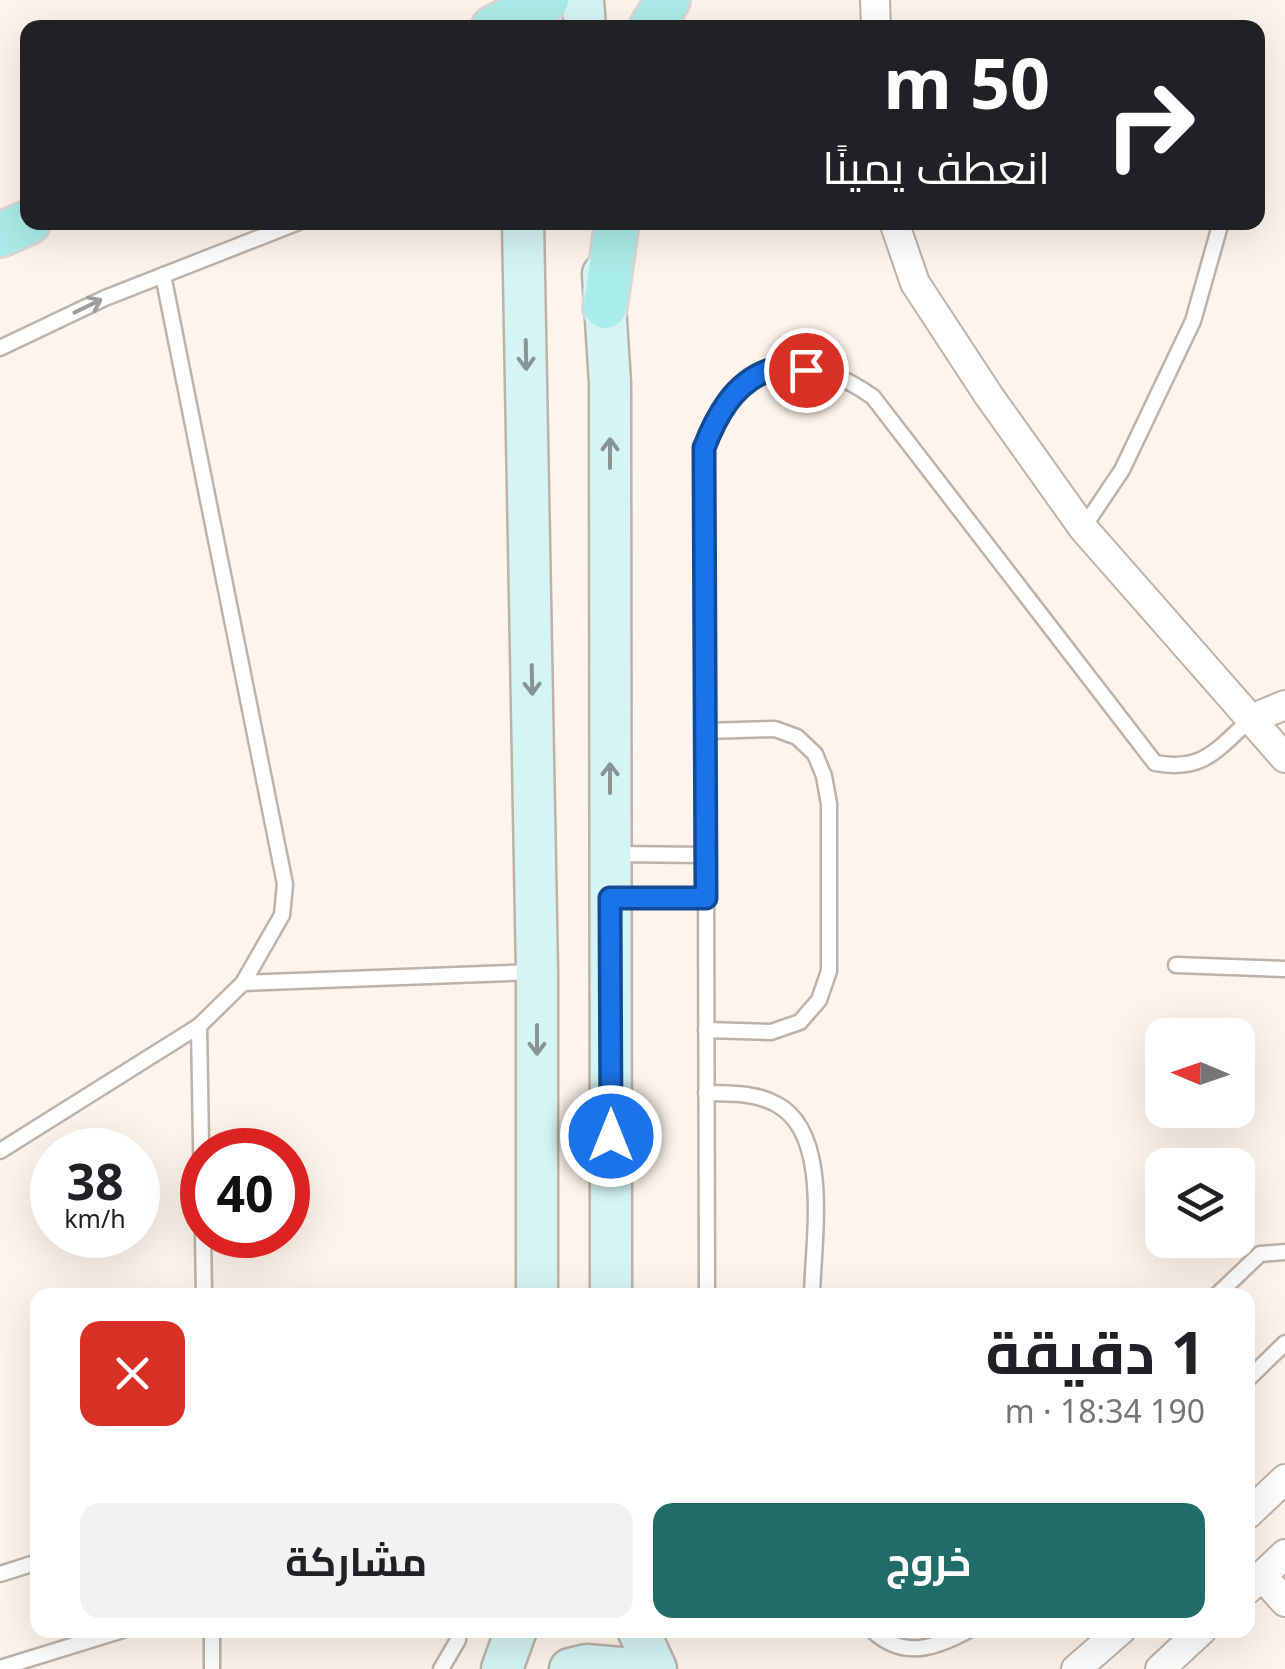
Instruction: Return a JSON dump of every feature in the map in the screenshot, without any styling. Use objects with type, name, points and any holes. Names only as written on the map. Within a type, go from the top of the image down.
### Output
[{"type":"main road","points":[[605,307],[616,230]]},
{"type":"street","points":[[507,230],[525,308]]},
{"type":"street","points":[[523,230],[537,972],[538,1288]]},
{"type":"street","points":[[600,230],[610,383],[611,1288]]},
{"type":"street","points":[[897,230],[916,283],[989,396],[1083,528],[1285,758]]},
{"type":"street","points":[[1251,718],[1285,705]]},
{"type":"street","points":[[1255,1507],[1285,1479]]},
{"type":"street","points":[[1285,1554],[1255,1582],[1285,1602]]},
{"type":"street","points":[[502,1669],[513,1638]]},
{"type":"street","points":[[642,1638],[656,1669]]},
{"type":"street","points":[[1076,1669],[1112,1638]]},
{"type":"street","points":[[1160,1669],[1193,1638]]},
{"type":"street","points":[[570,1669],[586,1665],[631,1669]]},
{"type":"lane","points":[[0,348],[105,298],[278,230]]},
{"type":"lane","points":[[1083,528],[1122,470],[1193,321],[1219,230]]},
{"type":"lane","points":[[0,1151],[199,1026],[243,983],[282,915],[285,884],[163,275]]},
{"type":"lane","points":[[707,1288],[704,448],[714,422],[736,391],[769,370],[806,370],[843,376],[873,398],[1155,763],[1180,768],[1208,758],[1251,718]]},
{"type":"lane","points":[[705,730],[775,730],[797,737],[815,754],[829,804],[828,971],[819,1000],[800,1022],[771,1032],[706,1030]]},
{"type":"lane","points":[[610,854],[706,855]]},
{"type":"lane","points":[[610,898],[706,898]]},
{"type":"lane","points":[[1176,965],[1285,970]]},
{"type":"lane","points":[[243,983],[537,972]]},
{"type":"lane","points":[[199,1026],[201,1128]]},
{"type":"lane","points":[[706,1093],[751,1095],[778,1105],[798,1122],[810,1145],[814,1166],[812,1288]]},
{"type":"lane","points":[[1224,1288],[1260,1254],[1285,1252]]},
{"type":"lane","points":[[203,1258],[204,1288]]},
{"type":"lane","points":[[1255,1371],[1285,1343]]},
{"type":"lane","points":[[0,1574],[30,1565]]},
{"type":"lane","points":[[0,1668],[98,1638]]},
{"type":"lane","points":[[212,1638],[212,1669]]},
{"type":"lane","points":[[441,1669],[458,1638]]},
{"type":"lane","points":[[887,1638],[911,1651],[938,1646],[954,1638]]},
{"type":"route","points":[[611,1136],[610,898],[706,898],[704,448],[714,422],[736,391],[769,370],[806,370]]}]
